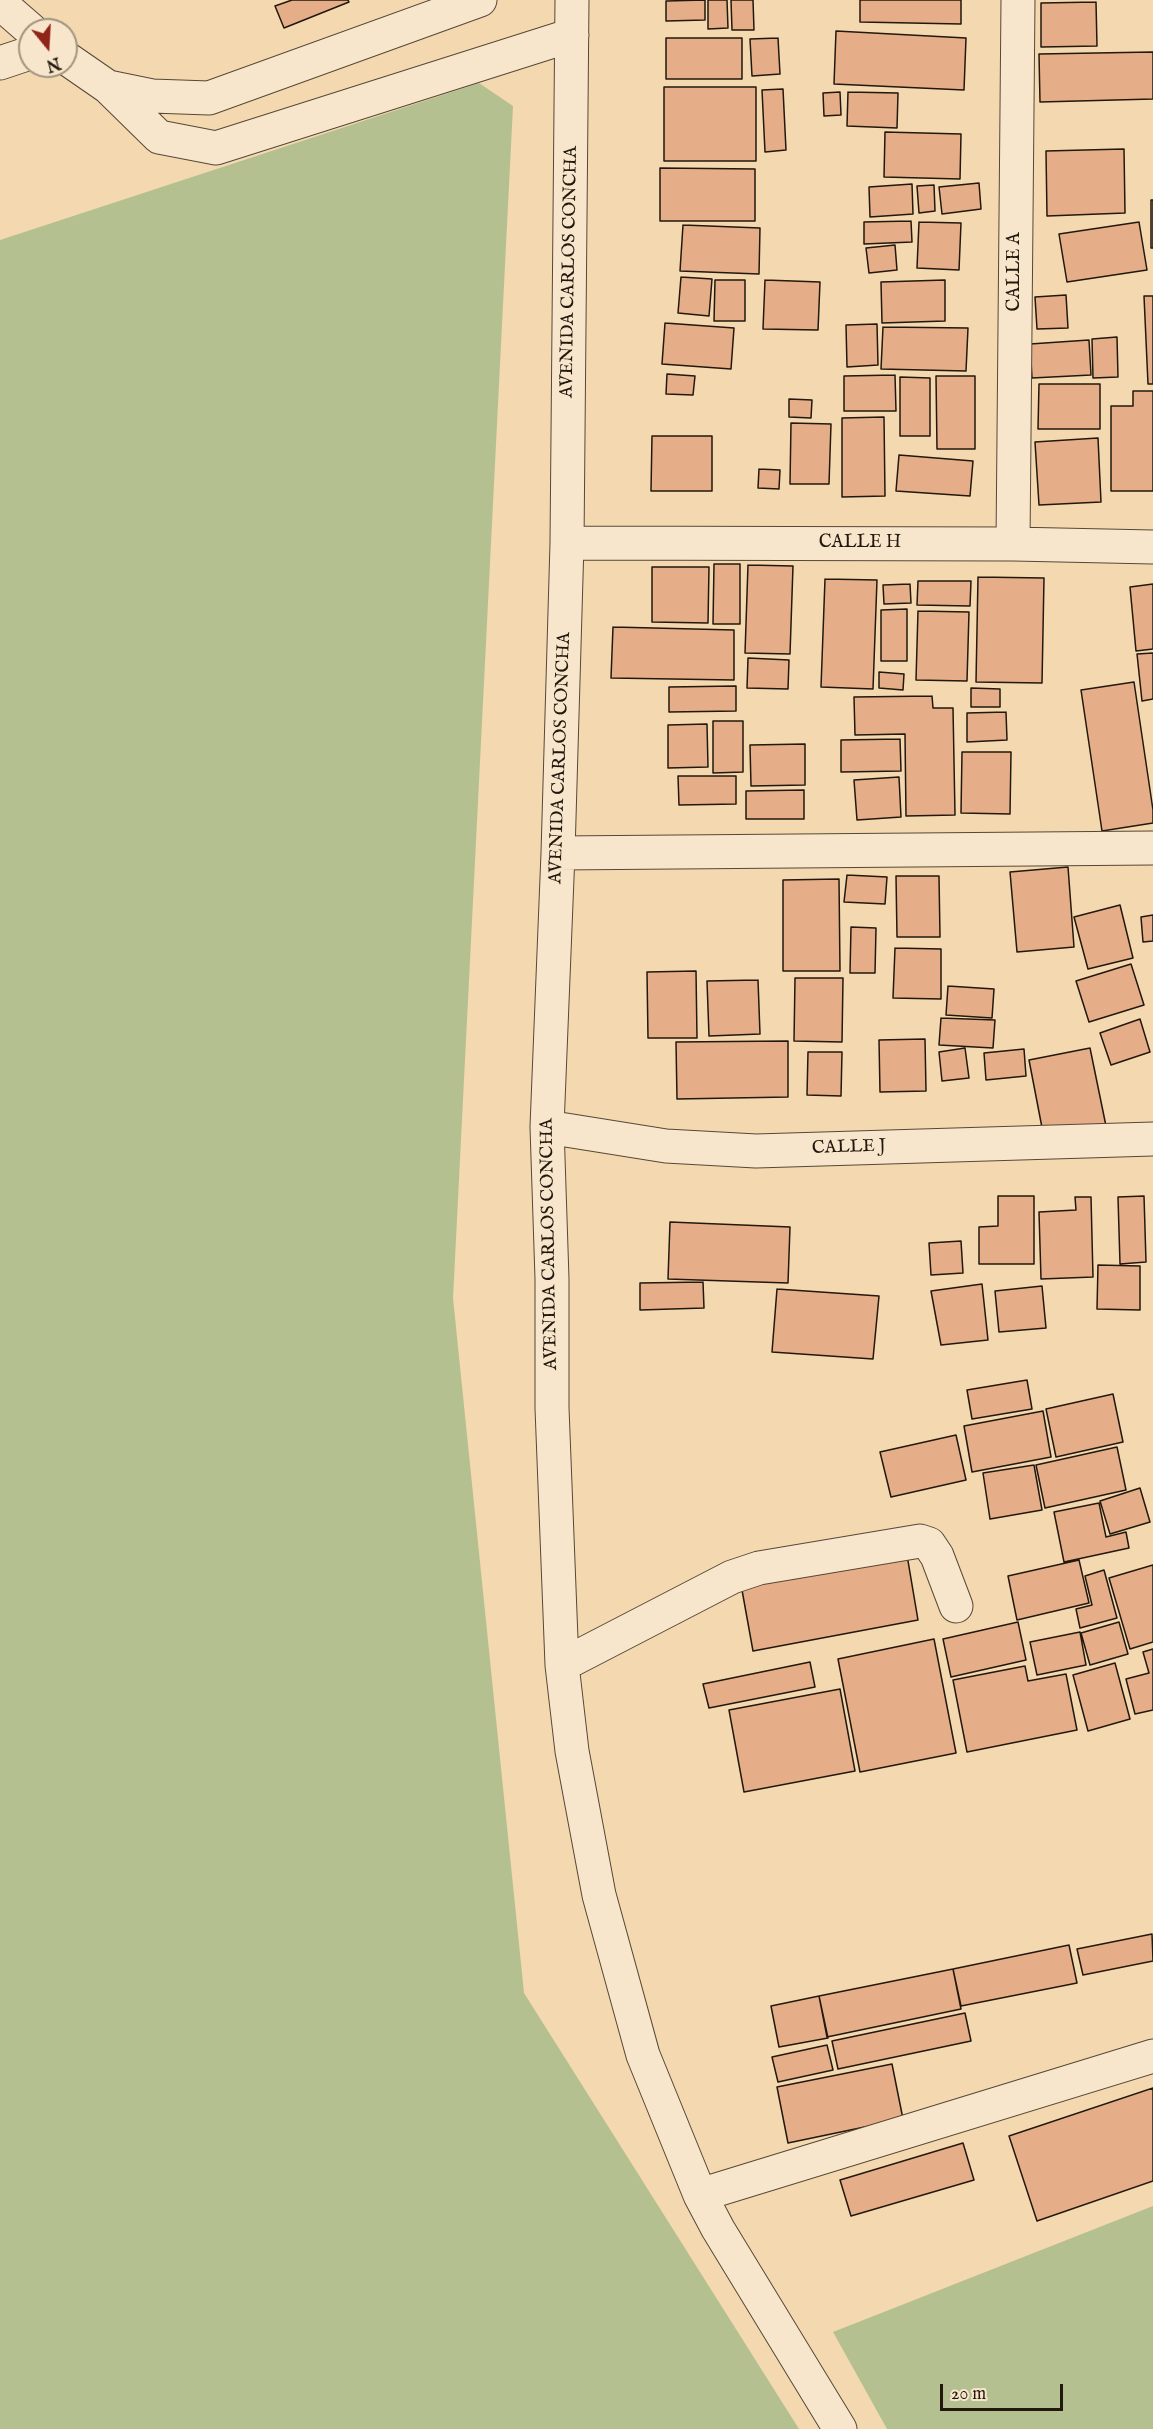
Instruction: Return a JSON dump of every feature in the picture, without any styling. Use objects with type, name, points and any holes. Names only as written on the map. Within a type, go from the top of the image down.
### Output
[{"type":"street","points":[[32,0],[39,18]]},
{"type":"street","points":[[108,87],[152,96],[209,98],[480,0]]},
{"type":"street","name":"AVENIDA CARLOS CONCHA","points":[[572,0],[567,543],[547,1127],[552,1279],[552,1408],[562,1665],[572,1751],[599,1895],[643,2055],[700,2195],[718,2229],[840,2429]]},
{"type":"street","name":"CALLE A","points":[[1013,544],[1018,0]]},
{"type":"street","points":[[0,3],[18,19]]},
{"type":"street","points":[[78,66],[108,87],[159,137],[216,148],[572,35]]},
{"type":"street","points":[[0,63],[18,57]]},
{"type":"street","name":"CALLE H","points":[[567,543],[1013,544],[1153,547]]},
{"type":"street","points":[[558,853],[1153,848]]},
{"type":"street","name":"CALLE J","points":[[547,1127],[666,1146],[756,1151],[1153,1139]]},
{"type":"street","points":[[562,1665],[732,1577],[759,1568],[920,1541],[929,1544],[937,1556],[956,1606]]},
{"type":"street","points":[[700,2195],[1153,2056]]},
{"type":"green space","points":[[479,83],[513,106],[453,1298],[524,1993],[799,2429],[0,2429],[0,240]]},
{"type":"green space","points":[[1153,2206],[1153,2429],[887,2429],[833,2332]]},
{"type":"building","points":[[292,0],[348,0],[349,2],[284,28],[275,6]]},
{"type":"building","points":[[705,0],[705,20],[666,21],[666,1]]},
{"type":"building","points":[[708,0],[727,0],[728,28],[708,29]]},
{"type":"building","points":[[731,0],[753,0],[754,30],[732,30]]},
{"type":"building","points":[[860,0],[961,0],[961,24],[860,22]]},
{"type":"building","points":[[1096,2],[1097,46],[1041,47],[1041,3]]},
{"type":"building","points":[[836,31],[966,38],[964,90],[834,84]]},
{"type":"building","points":[[666,38],[742,38],[742,79],[666,79]]},
{"type":"building","points":[[778,38],[780,74],[752,76],[750,39]]},
{"type":"building","points":[[1153,52],[1153,99],[1040,102],[1039,54]]},
{"type":"building","points":[[664,87],[756,87],[756,161],[664,161]]},
{"type":"building","points":[[783,89],[786,150],[765,152],[762,90]]},
{"type":"building","points":[[840,92],[841,115],[824,116],[823,93]]},
{"type":"building","points":[[848,92],[898,93],[897,128],[847,126]]},
{"type":"building","points":[[885,132],[961,134],[960,179],[884,177]]},
{"type":"building","points":[[1124,149],[1125,213],[1047,216],[1046,151]]},
{"type":"building","points":[[660,168],[755,169],[755,221],[660,221]]},
{"type":"building","points":[[979,183],[981,209],[942,214],[939,187]]},
{"type":"building","points":[[912,184],[913,214],[870,217],[869,187]]},
{"type":"building","points":[[934,185],[935,211],[919,213],[917,186]]},
{"type":"building","points":[[1151,200],[1153,200],[1153,248],[1151,248]]},
{"type":"building","points":[[911,221],[912,242],[864,244],[864,222]]},
{"type":"building","points":[[919,222],[961,223],[959,270],[917,268]]},
{"type":"building","points":[[1139,222],[1147,270],[1067,282],[1059,234]]},
{"type":"building","points":[[683,225],[760,228],[759,274],[680,271]]},
{"type":"building","points":[[895,245],[897,270],[869,273],[866,248]]},
{"type":"building","points":[[681,277],[712,279],[709,316],[678,313]]},
{"type":"building","points":[[715,280],[745,280],[745,321],[714,321]]},
{"type":"building","points":[[765,280],[820,282],[818,330],[763,329]]},
{"type":"building","points":[[945,280],[945,321],[882,323],[881,282]]},
{"type":"building","points":[[1066,295],[1068,328],[1037,329],[1035,297]]},
{"type":"building","points":[[1144,296],[1153,296],[1153,384],[1148,384]]},
{"type":"building","points":[[665,323],[734,328],[731,369],[662,364]]},
{"type":"building","points":[[877,324],[878,365],[847,367],[846,325]]},
{"type":"building","points":[[883,327],[968,328],[966,371],[881,369]]},
{"type":"building","points":[[1117,337],[1118,377],[1093,378],[1092,339]]},
{"type":"building","points":[[1089,340],[1091,375],[1032,378],[1030,344]]},
{"type":"building","points":[[667,374],[695,376],[693,395],[666,394]]},
{"type":"building","points":[[895,375],[896,411],[844,411],[844,376]]},
{"type":"building","points":[[936,376],[975,376],[975,449],[937,449]]},
{"type":"building","points":[[900,377],[930,378],[930,436],[900,436]]},
{"type":"building","points":[[1039,384],[1100,384],[1100,429],[1038,429]]},
{"type":"building","points":[[1133,391],[1153,391],[1153,491],[1111,491],[1111,406],[1133,406]]},
{"type":"building","points":[[789,399],[812,400],[811,418],[789,417]]},
{"type":"building","points":[[884,417],[885,496],[842,497],[842,418]]},
{"type":"building","points":[[791,423],[831,424],[829,484],[790,484]]},
{"type":"building","points":[[652,436],[712,436],[712,491],[651,491]]},
{"type":"building","points":[[1098,438],[1101,502],[1039,505],[1035,442]]},
{"type":"building","points":[[899,455],[973,461],[970,496],[896,491]]},
{"type":"building","points":[[759,469],[780,470],[779,489],[758,488]]},
{"type":"building","points":[[714,564],[740,564],[740,624],[713,624]]},
{"type":"building","points":[[748,565],[793,566],[790,654],[745,653]]},
{"type":"building","points":[[652,567],[709,567],[708,623],[652,622]]},
{"type":"building","points":[[978,577],[1044,578],[1042,683],[976,682]]},
{"type":"building","points":[[825,579],[877,580],[873,689],[821,687]]},
{"type":"building","points":[[918,581],[971,581],[970,606],[917,605]]},
{"type":"building","points":[[910,584],[911,603],[884,604],[883,585]]},
{"type":"building","points":[[1153,584],[1153,649],[1136,651],[1130,587]]},
{"type":"building","points":[[907,609],[907,661],[881,661],[881,610]]},
{"type":"building","points":[[918,611],[969,612],[967,681],[916,680]]},
{"type":"building","points":[[613,627],[734,630],[734,680],[611,678]]},
{"type":"building","points":[[1153,653],[1153,699],[1142,701],[1137,654]]},
{"type":"building","points":[[748,658],[789,660],[788,689],[747,688]]},
{"type":"building","points":[[879,672],[904,674],[903,690],[879,688]]},
{"type":"building","points":[[1134,682],[1153,823],[1102,831],[1081,690]]},
{"type":"building","points":[[736,686],[736,711],[669,712],[669,687]]},
{"type":"building","points":[[971,688],[1000,689],[1000,707],[971,707]]},
{"type":"building","points":[[932,696],[933,708],[953,708],[955,815],[906,816],[905,734],[855,735],[854,697]]},
{"type":"building","points":[[1006,712],[1007,740],[967,742],[967,713]]},
{"type":"building","points":[[713,721],[743,721],[743,772],[713,773]]},
{"type":"building","points":[[707,724],[708,767],[668,768],[668,725]]},
{"type":"building","points":[[900,739],[901,771],[841,772],[841,740]]},
{"type":"building","points":[[805,744],[805,785],[751,786],[750,745]]},
{"type":"building","points":[[962,752],[1011,752],[1010,814],[961,813]]},
{"type":"building","points":[[678,776],[736,776],[736,804],[679,805]]},
{"type":"building","points":[[899,777],[901,817],[857,820],[854,780]]},
{"type":"building","points":[[804,790],[804,819],[746,819],[746,791]]},
{"type":"building","points":[[1068,867],[1074,947],[1017,952],[1010,872]]},
{"type":"building","points":[[847,875],[887,877],[885,904],[844,902]]},
{"type":"building","points":[[896,876],[939,876],[940,937],[897,937]]},
{"type":"building","points":[[839,879],[840,971],[783,971],[783,880]]},
{"type":"building","points":[[1120,905],[1133,958],[1088,969],[1074,917]]},
{"type":"building","points":[[1153,915],[1153,941],[1143,942],[1141,917]]},
{"type":"building","points":[[851,927],[876,928],[875,973],[850,973]]},
{"type":"building","points":[[895,948],[941,949],[941,999],[893,998]]},
{"type":"building","points":[[1131,964],[1144,1005],[1089,1022],[1076,981]]},
{"type":"building","points":[[696,971],[697,1038],[648,1038],[647,972]]},
{"type":"building","points":[[795,978],[843,978],[842,1042],[794,1041]]},
{"type":"building","points":[[758,980],[760,1034],[709,1036],[707,981]]},
{"type":"building","points":[[948,986],[994,989],[992,1018],[946,1015]]},
{"type":"building","points":[[941,1018],[995,1020],[993,1048],[939,1045]]},
{"type":"building","points":[[1140,1019],[1150,1052],[1111,1065],[1100,1033]]},
{"type":"building","points":[[925,1039],[926,1091],[880,1092],[879,1040]]},
{"type":"building","points":[[788,1041],[788,1097],[677,1099],[676,1042]]},
{"type":"building","points":[[965,1048],[969,1078],[942,1081],[939,1052]]},
{"type":"building","points":[[1090,1048],[1106,1126],[1044,1138],[1029,1060]]},
{"type":"building","points":[[1024,1049],[1026,1076],[986,1080],[984,1053]]},
{"type":"building","points":[[808,1052],[842,1052],[841,1096],[807,1095]]},
{"type":"building","points":[[998,1196],[1034,1196],[1034,1264],[979,1264],[979,1227],[998,1226]]},
{"type":"building","points":[[1144,1196],[1146,1262],[1120,1264],[1118,1197]]},
{"type":"building","points":[[1075,1197],[1091,1197],[1093,1277],[1041,1279],[1039,1212],[1076,1210]]},
{"type":"building","points":[[670,1222],[790,1227],[788,1283],[668,1279]]},
{"type":"building","points":[[961,1241],[963,1273],[931,1275],[929,1243]]},
{"type":"building","points":[[1098,1265],[1140,1266],[1140,1310],[1097,1309]]},
{"type":"building","points":[[703,1282],[704,1308],[640,1310],[640,1283]]},
{"type":"building","points":[[982,1284],[988,1340],[941,1345],[931,1291]]},
{"type":"building","points":[[1042,1286],[1046,1328],[999,1332],[995,1291]]},
{"type":"building","points":[[777,1289],[879,1296],[873,1359],[772,1352]]},
{"type":"building","points":[[1027,1380],[1032,1409],[972,1419],[967,1390]]},
{"type":"building","points":[[1113,1394],[1123,1442],[1056,1457],[1046,1409]]},
{"type":"building","points":[[1043,1411],[1051,1457],[972,1472],[964,1426]]},
{"type":"building","points":[[956,1435],[966,1480],[891,1497],[880,1452]]},
{"type":"building","points":[[1117,1447],[1126,1490],[1045,1508],[1036,1465]]},
{"type":"building","points":[[1034,1465],[1042,1510],[990,1519],[983,1473]]},
{"type":"building","points":[[1140,1488],[1150,1522],[1110,1534],[1100,1501]]},
{"type":"building","points":[[1099,1503],[1106,1537],[1126,1532],[1129,1548],[1064,1562],[1054,1512]]},
{"type":"building","points":[[906,1549],[918,1620],[753,1651],[740,1579]]},
{"type":"building","points":[[1079,1560],[1089,1603],[1017,1620],[1008,1576]]},
{"type":"building","points":[[1153,1565],[1153,1642],[1130,1649],[1109,1578]]},
{"type":"building","points":[[1104,1570],[1117,1618],[1080,1628],[1076,1609],[1092,1605],[1085,1576]]},
{"type":"building","points":[[1018,1622],[1026,1660],[951,1677],[943,1639]]},
{"type":"building","points":[[1119,1622],[1128,1654],[1090,1665],[1081,1633]]},
{"type":"building","points":[[1080,1632],[1086,1665],[1037,1675],[1030,1642]]},
{"type":"building","points":[[934,1639],[956,1753],[860,1772],[838,1659]]},
{"type":"building","points":[[1153,1649],[1153,1710],[1135,1714],[1126,1679],[1149,1673],[1143,1652]]},
{"type":"building","points":[[810,1662],[815,1687],[709,1708],[703,1684]]},
{"type":"building","points":[[1115,1663],[1130,1719],[1088,1731],[1073,1675]]},
{"type":"building","points":[[1025,1666],[1028,1681],[1066,1674],[1077,1730],[967,1752],[953,1680]]},
{"type":"building","points":[[840,1689],[855,1771],[744,1792],[729,1710]]},
{"type":"building","points":[[1152,1934],[1153,1961],[1083,1975],[1077,1949]]},
{"type":"building","points":[[1069,1945],[1077,1983],[961,2006],[953,1969]]},
{"type":"building","points":[[953,1969],[961,2009],[827,2037],[819,1996]]},
{"type":"building","points":[[819,1996],[828,2038],[779,2047],[771,2006]]},
{"type":"building","points":[[965,2013],[971,2041],[838,2069],[832,2041]]},
{"type":"building","points":[[827,2045],[833,2070],[778,2082],[772,2057]]},
{"type":"building","points":[[892,2064],[903,2119],[788,2143],[777,2087]]},
{"type":"building","points":[[1153,2088],[1153,2181],[1037,2221],[1009,2136]]},
{"type":"building","points":[[963,2143],[974,2180],[851,2216],[840,2180]]}]
